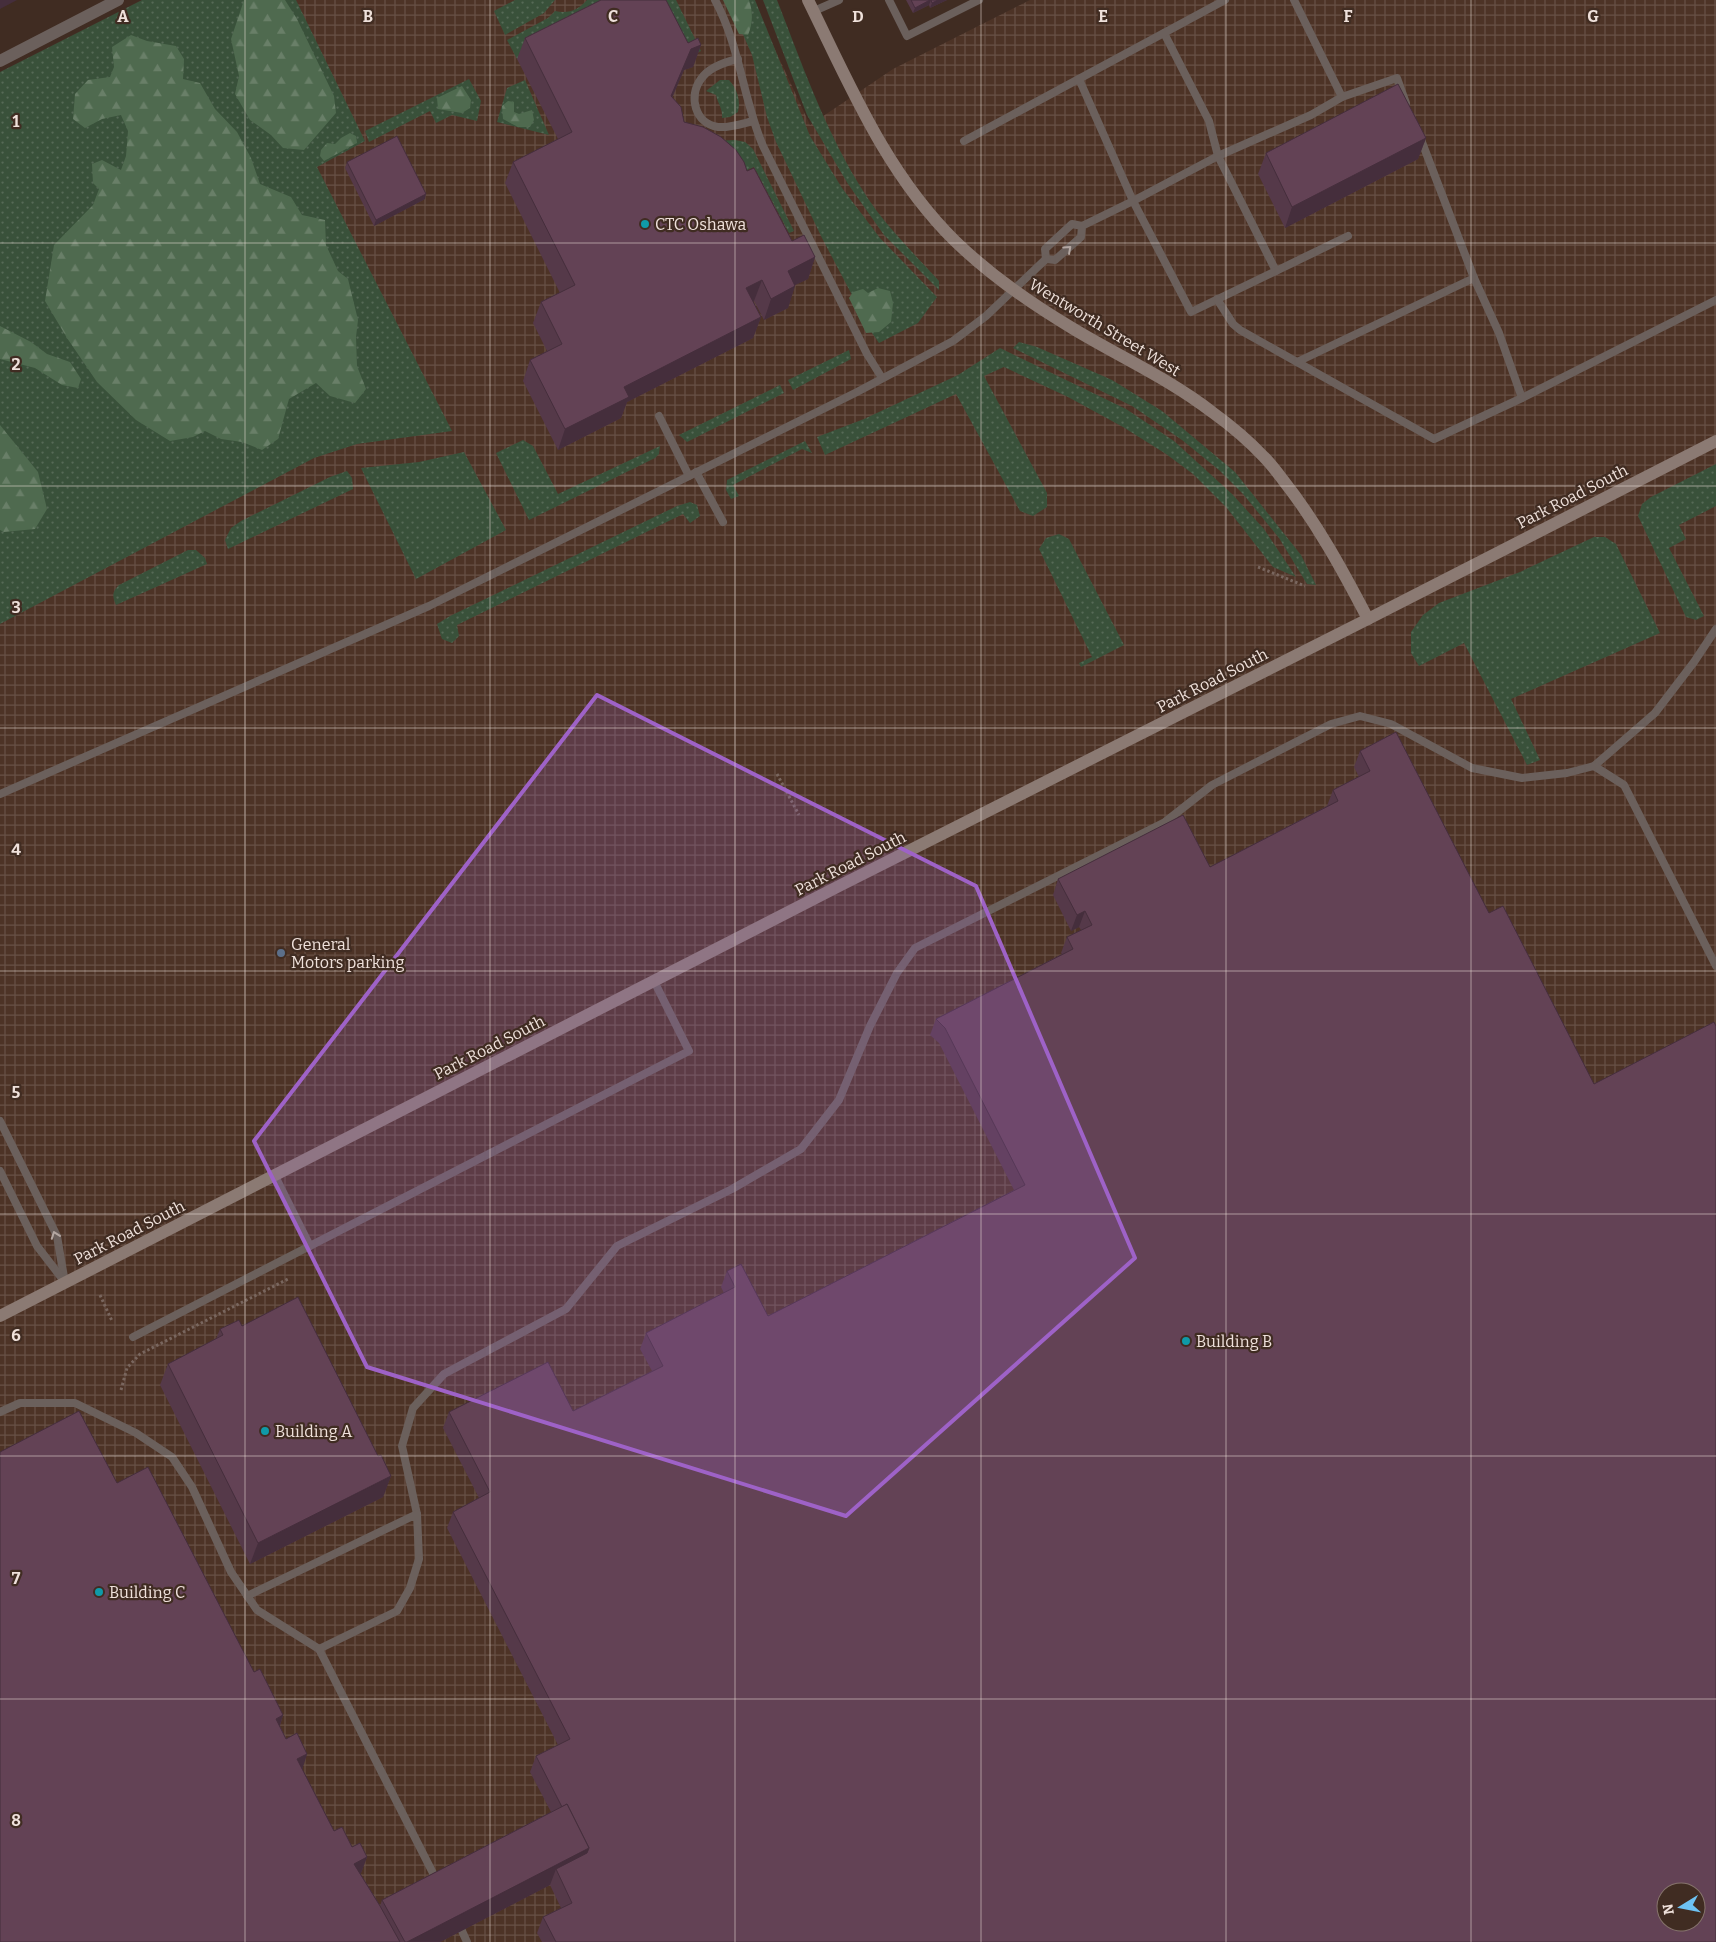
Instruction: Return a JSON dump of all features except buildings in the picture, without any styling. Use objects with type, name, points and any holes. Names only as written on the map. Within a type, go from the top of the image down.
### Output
[{"type":"main road","name":"Wentworth Street West","points":[[811,6],[872,130],[911,192],[956,242],[1014,291],[1072,329],[1144,368],[1212,411],[1264,457],[1304,506],[1368,619]]},
{"type":"main road","name":"Park Road South","points":[[0,1316],[1716,440]]},
{"type":"street","points":[[0,61],[118,0]]},
{"type":"lane","points":[[715,0],[738,59],[753,121],[763,146],[860,340],[882,378]]},
{"type":"lane","points":[[811,6],[839,0]]},
{"type":"lane","points":[[889,0],[908,36],[979,0]]},
{"type":"lane","points":[[964,141],[1225,0]]},
{"type":"lane","points":[[1294,0],[1342,97]]},
{"type":"lane","points":[[1164,33],[1209,121],[1218,156],[1276,271]]},
{"type":"lane","points":[[738,59],[718,66],[702,77],[695,88],[695,105],[702,120],[716,127],[726,127],[753,121]]},
{"type":"lane","points":[[1079,78],[1133,201],[1191,312],[1348,236]]},
{"type":"lane","points":[[1046,259],[1045,249],[1072,224],[1082,226],[1218,156],[1311,115],[1342,97],[1397,78],[1410,112]]},
{"type":"lane","points":[[1417,129],[1474,278],[1499,333],[1522,398]]},
{"type":"lane","points":[[1046,259],[1055,260],[1081,237],[1082,226]]},
{"type":"lane","points":[[0,794],[429,606],[882,378],[953,340],[986,316],[1046,259]]},
{"type":"lane","points":[[1297,362],[1474,278]]},
{"type":"lane","points":[[1217,299],[1233,324],[1434,439],[1522,398],[1716,300]]},
{"type":"lane","points":[[658,416],[723,522]]},
{"type":"lane","points":[[319,1649],[397,1611],[410,1588],[418,1559],[417,1514],[402,1446],[413,1408],[444,1374],[566,1309],[616,1246],[732,1189],[800,1149],[838,1100],[870,1026],[897,973],[915,948],[1165,822],[1212,785],[1331,724],[1360,716],[1391,724],[1472,768],[1522,778],[1567,773],[1594,766],[1656,713],[1716,629]]},
{"type":"lane","points":[[1594,766],[1624,785],[1716,966]]},
{"type":"lane","points":[[133,1337],[689,1051],[654,981]]},
{"type":"lane","points":[[0,1121],[57,1236],[66,1283]]},
{"type":"lane","points":[[0,1171],[38,1246],[66,1283]]},
{"type":"lane","points":[[275,1176],[310,1246]]},
{"type":"lane","points":[[0,1412],[20,1403],[75,1404],[136,1434],[172,1457],[192,1487],[231,1572],[256,1610],[319,1649],[440,1887]]},
{"type":"lane","points":[[247,1596],[417,1514]]},
{"type":"lane","points":[[462,1931],[467,1942]]},
{"type":"path","points":[[1258,567],[1305,586]]},
{"type":"path","points":[[777,774],[799,815]]},
{"type":"path","points":[[121,1390],[127,1368],[140,1354],[290,1278]]},
{"type":"path","points":[[100,1296],[112,1321]]},
{"type":"highlighted area","points":[[597,695],[976,886],[1135,1258],[846,1516],[367,1367],[254,1141]]},
{"type":"shaded area","points":[[167,0],[752,0],[810,125],[893,69],[1030,0],[1716,0],[1716,1942],[0,1942],[0,83]]},
{"type":"green space","points":[[142,0],[296,0],[365,141],[317,167],[452,431],[357,444],[314,458],[0,624],[0,72]]},
{"type":"green space","points":[[244,0],[285,0],[297,19],[334,96],[336,113],[304,150],[283,148],[271,135],[250,120],[235,94],[239,76],[231,39]]},
{"type":"green space","points":[[515,0],[555,0],[544,13],[505,35],[494,11]]},
{"type":"green space","points":[[587,0],[635,0],[517,59],[507,40],[548,18],[555,11],[565,12],[573,10]]},
{"type":"green space","points":[[648,0],[676,0],[701,51],[679,62]]},
{"type":"green space","points":[[723,0],[749,0],[752,18],[748,35],[739,34]]},
{"type":"green space","points":[[728,0],[755,0],[810,136],[842,188],[880,238],[937,297],[918,323],[879,343],[822,238],[776,142],[767,117],[752,55]]},
{"type":"green space","points":[[763,0],[777,0],[832,135],[860,186],[883,219],[939,281],[939,290],[884,235],[848,184],[807,115]]},
{"type":"green space","points":[[131,35],[147,41],[176,46],[184,59],[183,79],[200,83],[215,109],[237,132],[251,158],[260,184],[291,197],[302,215],[325,220],[326,245],[338,271],[348,279],[358,320],[356,337],[357,366],[366,389],[355,403],[330,396],[316,383],[289,399],[278,439],[262,450],[242,442],[221,439],[205,431],[193,437],[170,441],[136,420],[97,382],[45,301],[54,245],[93,205],[99,189],[93,183],[92,164],[102,160],[121,170],[126,156],[128,131],[121,115],[102,119],[85,128],[73,119],[75,94],[88,80],[110,77],[114,67],[112,47]]},
{"type":"green space","points":[[469,79],[481,101],[477,121],[452,115],[436,123],[430,111],[369,142],[365,131]]},
{"type":"green space","points":[[525,80],[549,135],[497,122],[507,88]]},
{"type":"green space","points":[[720,80],[729,80],[738,95],[738,112],[730,117],[722,118],[716,95],[706,91]]},
{"type":"green space","points":[[462,86],[471,100],[470,108],[462,113],[438,109],[437,98]]},
{"type":"green space","points":[[508,101],[514,102],[514,112],[519,114],[532,110],[534,120],[530,127],[518,127],[503,119],[502,106]]},
{"type":"green space","points":[[350,133],[356,136],[357,143],[324,161],[320,156],[321,150],[327,143],[335,144]]},
{"type":"green space","points":[[735,140],[745,142],[753,149],[794,231],[789,233],[754,167],[743,172],[716,141]]},
{"type":"green space","points":[[878,288],[890,291],[893,303],[891,322],[879,332],[866,333],[849,298],[853,292],[863,289],[868,293]]},
{"type":"green space","points":[[0,326],[31,342],[47,354],[70,362],[81,379],[78,388],[62,385],[35,368],[0,359]]},
{"type":"green space","points":[[1019,342],[1037,347],[1112,380],[1162,411],[1235,472],[1301,555],[1316,585],[1307,584],[1279,538],[1243,494],[1219,470],[1182,440],[1132,406],[1013,348]]},
{"type":"green space","points":[[1000,348],[1126,409],[1174,441],[1232,494],[1264,529],[1296,577],[1273,567],[1226,507],[1193,474],[1166,454],[1123,427],[1068,397],[1004,367],[984,376],[1047,493],[1047,507],[1033,516],[1020,511],[956,394],[825,455],[817,437],[864,419],[958,375]]},
{"type":"green space","points":[[849,350],[851,359],[793,390],[788,380]]},
{"type":"green space","points":[[780,385],[784,393],[687,442],[679,435]]},
{"type":"green space","points":[[0,425],[38,472],[47,509],[35,529],[4,532],[0,530]]},
{"type":"green space","points":[[523,440],[533,446],[558,494],[660,446],[659,454],[655,458],[529,520],[496,453]]},
{"type":"green space","points":[[805,441],[812,453],[802,449],[733,485],[739,496],[731,499],[726,490],[727,480]]},
{"type":"green space","points":[[464,452],[506,530],[416,579],[361,468],[419,462]]},
{"type":"green space","points":[[1716,464],[1716,506],[1679,525],[1686,539],[1669,548],[1704,616],[1696,620],[1686,617],[1638,516],[1642,504],[1651,497]]},
{"type":"green space","points":[[347,471],[352,478],[353,489],[228,549],[225,540],[231,528],[241,521],[330,477]]},
{"type":"green space","points":[[690,502],[697,505],[700,516],[690,523],[683,514],[457,625],[459,636],[452,643],[442,639],[437,624],[450,616],[677,506]]},
{"type":"green space","points":[[1059,534],[1069,539],[1124,645],[1081,667],[1079,663],[1092,657],[1039,549],[1046,538]]},
{"type":"green space","points":[[1594,537],[1605,537],[1616,544],[1660,633],[1511,699],[1540,760],[1527,765],[1464,643],[1419,666],[1411,653],[1411,632],[1423,615],[1439,603],[1520,572]]},
{"type":"green space","points":[[188,550],[196,550],[205,558],[207,564],[116,605],[113,594],[119,585]]},
{"type":"place","name":"CTC Oshawa","points":[[645,224]]},
{"type":"place","name":"General Motors parking","points":[[281,953]]},
{"type":"place","name":"Building B","points":[[1186,1341]]},
{"type":"place","name":"Building A","points":[[265,1431]]},
{"type":"place","name":"Building C","points":[[99,1592]]}]
